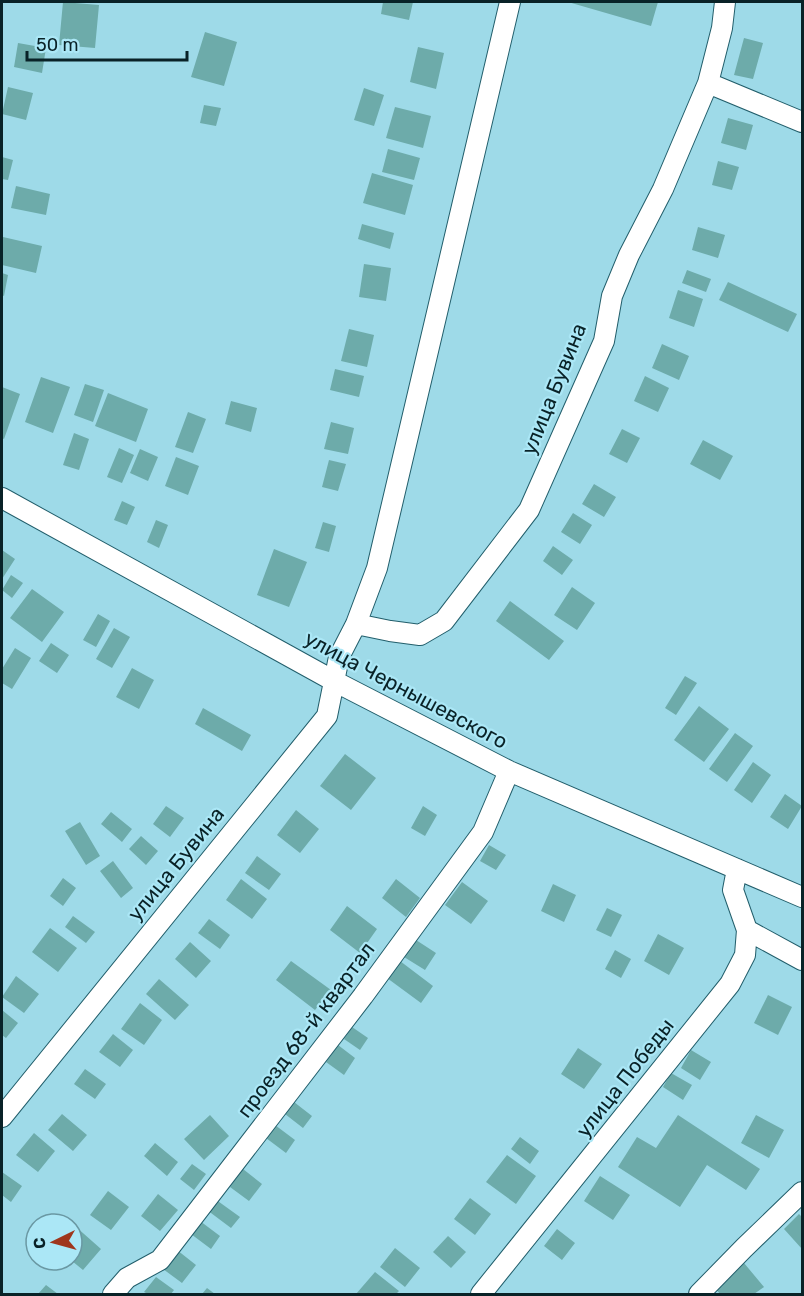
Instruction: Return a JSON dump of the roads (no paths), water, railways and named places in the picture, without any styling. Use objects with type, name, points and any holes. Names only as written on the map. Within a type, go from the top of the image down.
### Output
[{"type":"street","name":"улица Бувина","points":[[2,1117],[327,716],[339,657],[356,624],[380,557],[510,2]]},
{"type":"street","name":"улица Бувина","points":[[356,624],[420,634],[444,621],[529,510],[604,341],[612,296],[629,255],[663,189],[708,83],[722,28],[725,2]]},
{"type":"street","points":[[708,83],[802,122]]},
{"type":"street","name":"улица Чернышевского","points":[[2,498],[334,681],[509,771],[802,897]]},
{"type":"street","name":"проезд 68-й квартал","points":[[113,1294],[127,1278],[160,1260],[363,996],[483,832],[509,771]]},
{"type":"street","name":"улица Победы","points":[[481,1294],[730,984],[745,955],[747,930],[733,890],[736,869]]},
{"type":"street","points":[[747,930],[802,960]]},
{"type":"street","points":[[699,1294],[802,1192]]}]
